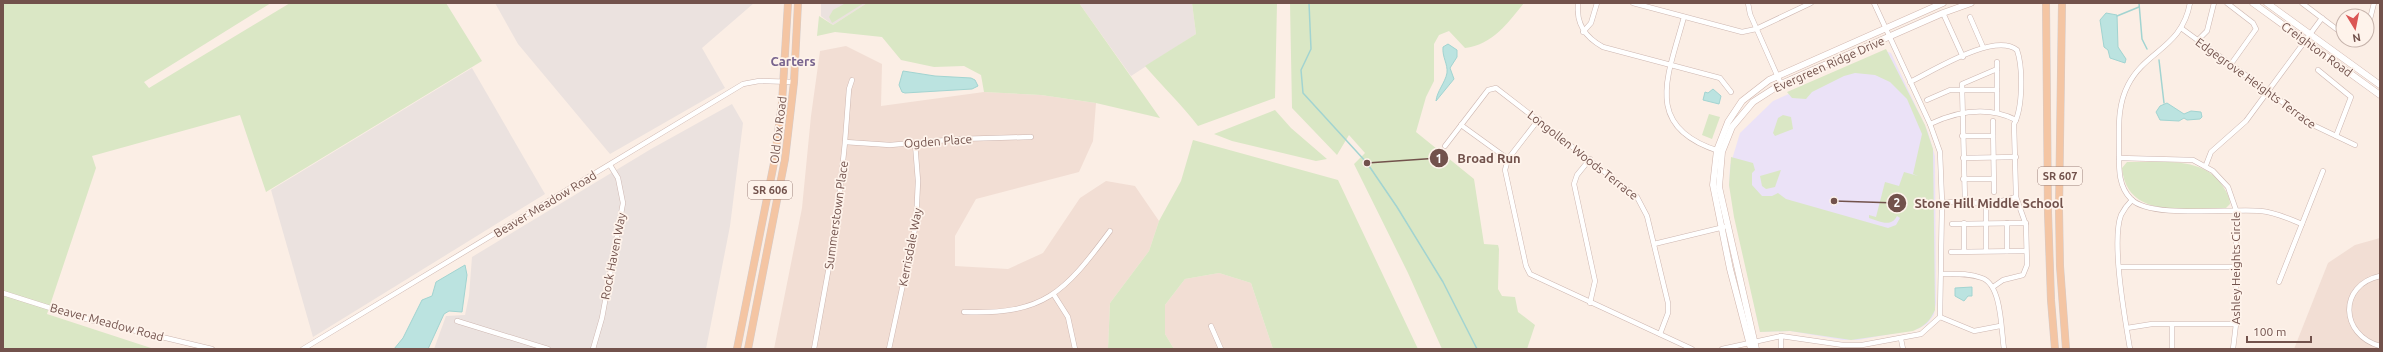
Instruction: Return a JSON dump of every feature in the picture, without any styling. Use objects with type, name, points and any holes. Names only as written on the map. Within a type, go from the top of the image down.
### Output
[{"type":"main road","name":"Old Ox Road","points":[[737,349],[767,205],[783,82],[788,3]]},
{"type":"main road","name":"Old Ox Road","points":[[748,349],[786,159],[794,82],[798,3]]},
{"type":"main road","name":"SR 607","points":[[2046,3],[2048,213],[2051,300],[2055,349]]},
{"type":"main road","name":"SR 607","points":[[2062,3],[2059,210],[2060,266],[2066,349]]},
{"type":"street","points":[[1578,3],[1578,21],[1583,32],[1592,40],[1603,46],[1720,78],[1731,92]]},
{"type":"street","points":[[1583,32],[1591,23],[1597,3]]},
{"type":"street","points":[[1633,3],[1742,32],[1756,29],[1811,3]]},
{"type":"street","points":[[1748,3],[1756,29],[1781,84]]},
{"type":"street","points":[[1722,349],[1752,344],[1781,336],[1852,346],[1901,339],[1921,334],[1940,317],[1942,274],[1942,202],[1940,152],[1930,124],[1874,3]]},
{"type":"street","name":"Evergreen Ridge Drive","points":[[1756,349],[1752,344],[1724,227],[1719,188],[1719,151],[1728,122],[1742,101],[1761,85],[1778,76],[1944,3]]},
{"type":"street","name":"Evergreen Ridge Drive","points":[[1719,151],[1742,114],[1764,94],[1781,84],[1889,36],[1971,3]]},
{"type":"street","points":[[2190,3],[2181,28],[2168,45],[2140,68],[2128,85],[2120,108],[2119,158],[2121,183],[2132,200],[2141,206],[2162,210],[2264,211],[2302,224]]},
{"type":"street","points":[[2198,40],[2207,31],[2214,3]]},
{"type":"street","points":[[2227,3],[2253,23],[2256,29],[2231,64]]},
{"type":"street","name":"Creighton Road","points":[[2253,3],[2380,95]]},
{"type":"street","name":"Creighton Road","points":[[2267,3],[2380,85]]},
{"type":"street","points":[[2302,3],[2335,28]]},
{"type":"street","points":[[1943,13],[1963,57]]},
{"type":"street","points":[[1684,17],[1671,64],[1666,94],[1672,118],[1677,127],[1689,138],[1704,146],[1719,151]]},
{"type":"street","points":[[1970,17],[1983,47]]},
{"type":"street","points":[[2119,158],[2182,159],[2206,165],[2211,152],[2246,121],[2322,18]]},
{"type":"street","name":"Edgegrove Heights Terrace","points":[[2181,28],[2315,126],[2355,145]]},
{"type":"street","points":[[1910,82],[1983,47],[2003,46],[2017,50],[2021,64],[2020,113],[2016,120],[2014,136],[2016,157],[2016,197],[2026,223],[2026,265],[2023,275],[2003,280],[1994,287]]},
{"type":"street","points":[[1997,112],[1998,62]]},
{"type":"street","points":[[1965,202],[1963,179],[1962,84],[1997,69]]},
{"type":"street","points":[[2318,70],[2351,97],[2336,136]]},
{"type":"street","name":"Summerstown Place","points":[[814,349],[836,228],[849,89],[852,80]]},
{"type":"street","name":"Beaver Meadow Road","points":[[303,349],[743,84],[759,81],[794,82]]},
{"type":"street","name":"Longollen Woods Terrace","points":[[1445,146],[1488,90],[1494,88],[1538,119],[1640,199],[1646,212],[1668,307],[1666,318],[1660,334]]},
{"type":"street","points":[[1927,100],[1950,90],[1997,90]]},
{"type":"street","points":[[1930,124],[1962,112],[1997,112],[2016,120]]},
{"type":"street","points":[[1538,119],[1508,159],[1505,166],[1505,178],[1528,272],[1535,278],[1692,349]]},
{"type":"street","points":[[1993,121],[1994,192]]},
{"type":"street","points":[[1461,125],[1508,159]]},
{"type":"street","points":[[1962,136],[1993,136]]},
{"type":"street","name":"Ogden Place","points":[[845,142],[890,145],[959,139],[1031,137]]},
{"type":"street","name":"Kerrisdale Way","points":[[889,349],[916,224],[918,186],[915,143]]},
{"type":"street","points":[[1963,158],[2016,157]]},
{"type":"street","points":[[1590,159],[1577,175],[1574,184],[1595,281],[1590,303]]},
{"type":"street","name":"Rock Haven Way","points":[[593,349],[602,318],[623,203],[618,178],[610,165]]},
{"type":"street","name":"Ashley Heights Circle","points":[[2206,165],[2228,187],[2236,210],[2236,324],[2233,349]]},
{"type":"street","points":[[2279,282],[2324,171]]},
{"type":"street","points":[[1963,179],[1993,179]]},
{"type":"street","points":[[1942,202],[1986,202],[2016,197]]},
{"type":"street","points":[[2130,349],[2119,267],[2119,228],[2121,216],[2132,200]]},
{"type":"street","points":[[1986,202],[1986,251]]},
{"type":"street","points":[[1964,223],[1964,251]]},
{"type":"street","points":[[2007,223],[2007,251]]},
{"type":"street","points":[[1952,224],[2026,223]]},
{"type":"street","points":[[1654,244],[1724,227]]},
{"type":"street","points":[[964,312],[1008,311],[1035,305],[1054,295],[1078,272],[1110,232]]},
{"type":"street","points":[[1951,252],[2026,251]]},
{"type":"street","points":[[2119,267],[2236,268]]},
{"type":"street","points":[[1942,274],[1977,276],[1987,280],[1994,287],[1997,297],[2004,349]]},
{"type":"street","points":[[2380,276],[2371,278],[2356,289],[2349,306],[2351,324],[2356,334],[2370,346],[2380,346]]},
{"type":"street","name":"Beaver Meadow Road","points":[[3,293],[82,318],[212,349]]},
{"type":"street","points":[[1054,295],[1068,316],[1075,349]]},
{"type":"street","points":[[1940,317],[1974,331],[2000,326]]},
{"type":"street","points":[[457,321],[548,349]]},
{"type":"street","points":[[2127,328],[2172,324],[2236,324]]},
{"type":"street","points":[[2172,324],[2172,349]]},
{"type":"street","points":[[1211,326],[1221,349]]},
{"type":"street","points":[[1781,336],[1781,349]]},
{"type":"street","points":[[1901,339],[1903,349]]},
{"type":"shaded area","points":[[495,3],[754,3],[702,48],[725,88],[610,154],[518,44]]},
{"type":"shaded area","points":[[821,3],[867,3],[833,25],[821,16]]},
{"type":"shaded area","points":[[1079,3],[1192,3],[1196,34],[1131,76]]},
{"type":"shaded area","points":[[846,46],[882,64],[881,106],[984,92],[1041,95],[1096,103],[1093,141],[1079,172],[976,199],[955,236],[955,266],[1008,269],[1043,253],[1080,198],[1106,181],[1135,186],[1159,221],[1149,251],[1110,303],[1108,349],[774,349],[802,208],[811,116],[820,51]]},
{"type":"shaded area","points":[[1885,51],[1891,53],[1928,132],[1935,156],[1936,303],[1934,315],[1927,324],[1918,329],[1858,340],[1843,340],[1790,331],[1760,332],[1729,185],[1730,166],[1740,133],[1773,101]]},
{"type":"shaded area","points":[[472,68],[545,194],[313,337],[271,190]]},
{"type":"shaded area","points":[[732,104],[743,123],[730,226],[706,349],[434,349],[446,316],[465,315],[469,296],[472,257],[651,149]]},
{"type":"shaded area","points":[[2380,238],[2380,349],[2294,349],[2328,263],[2355,245]]},
{"type":"shaded area","points":[[1219,273],[1251,283],[1273,349],[1174,349],[1165,334],[1165,305],[1185,279]]},
{"type":"green space","points":[[3,3],[271,3],[144,82],[149,88],[290,3],[446,3],[482,61],[266,192],[240,115],[92,156],[96,168],[47,314],[151,348],[162,349],[3,349]]},
{"type":"green space","points":[[846,3],[864,3],[832,23],[829,17],[833,10]]},
{"type":"green space","points":[[867,3],[1079,3],[1160,118],[1096,103],[1041,95],[984,92],[981,75],[964,66],[934,67],[901,60],[882,37],[835,32],[817,36],[819,16],[833,25]]},
{"type":"green space","points":[[1192,3],[1277,3],[1275,98],[1198,126],[1145,66],[1196,34]]},
{"type":"green space","points":[[1290,3],[1524,3],[1499,32],[1483,43],[1465,48],[1449,31],[1439,35],[1434,44],[1434,81],[1426,97],[1416,132],[1474,179],[1484,244],[1498,245],[1499,249],[1498,289],[1502,296],[1515,297],[1518,312],[1535,325],[1527,349],[1442,349],[1408,273],[1354,164],[1365,153],[1349,135],[1337,155],[1292,108]]},
{"type":"green space","points":[[1886,49],[1925,125],[1933,149],[1935,310],[1927,323],[1913,331],[1851,340],[1790,331],[1760,332],[1734,217],[1729,185],[1731,157],[1753,163],[1755,170],[1752,173],[1752,185],[1762,196],[1772,196],[1778,193],[1786,199],[1888,228],[1896,225],[1900,218],[1897,216],[1892,222],[1884,223],[1869,218],[1869,215],[1876,217],[1885,182],[1899,186],[1904,172],[1918,176],[1913,174],[1922,134],[1907,99],[1890,82],[1875,75],[1855,73],[1844,76],[1812,92],[1806,99],[1792,98],[1787,92]]},
{"type":"green space","points":[[1275,110],[1291,128],[1327,159],[1316,161],[1232,141],[1214,134]]},
{"type":"green space","points":[[1709,114],[1720,117],[1712,139],[1702,135]]},
{"type":"green space","points":[[1783,115],[1791,117],[1793,129],[1775,136],[1773,133],[1778,118]]},
{"type":"green space","points":[[1193,140],[1338,180],[1418,349],[1273,349],[1251,283],[1219,273],[1185,279],[1165,305],[1165,334],[1174,349],[1108,349],[1110,303],[1149,251],[1159,221],[1181,181]]},
{"type":"green space","points":[[2127,162],[2179,163],[2203,169],[2213,175],[2222,185],[2229,196],[2230,204],[2226,208],[2178,209],[2162,208],[2147,204],[2135,196],[2126,185],[2122,168]]},
{"type":"green space","points":[[1781,170],[1775,187],[1766,189],[1762,186],[1760,176]]},
{"type":"water","points":[[2106,13],[2117,15],[2118,47],[2126,59],[2125,63],[2110,58],[2108,50],[2104,47],[2100,20]]},
{"type":"water","points":[[1448,44],[1457,50],[1457,57],[1450,68],[1454,79],[1436,101],[1447,73],[1443,47]]},
{"type":"water","points":[[903,71],[935,76],[971,78],[975,80],[978,86],[972,89],[905,93],[902,92],[899,85]]},
{"type":"water","points":[[1713,89],[1721,96],[1719,104],[1703,100],[1705,92],[1708,93]]},
{"type":"water","points":[[2167,103],[2184,114],[2191,111],[2201,112],[2202,117],[2200,119],[2187,120],[2184,118],[2179,121],[2160,120],[2156,112],[2160,106]]},
{"type":"water","points":[[465,265],[467,275],[462,312],[449,311],[444,314],[428,349],[394,349],[403,338],[422,300],[432,296],[436,282]]},
{"type":"water","points":[[1972,287],[1972,296],[1968,296],[1964,301],[1955,296],[1955,288]]},
{"type":"waterway","points":[[1309,3],[1311,49],[1301,70],[1303,93],[1367,163],[1397,207],[1443,282],[1477,349]]},
{"type":"waterway","points":[[2139,3],[2142,39],[2147,49]]},
{"type":"waterway","points":[[2117,16],[2139,7]]},
{"type":"waterway","points":[[2159,60],[2164,103]]},
{"type":"place","name":"Broad Run","points":[[1367,163]]},
{"type":"place","name":"Stone Hill Middle School","points":[[1834,201]]},
{"type":"district","name":"Carters","points":[[793,61]]}]
